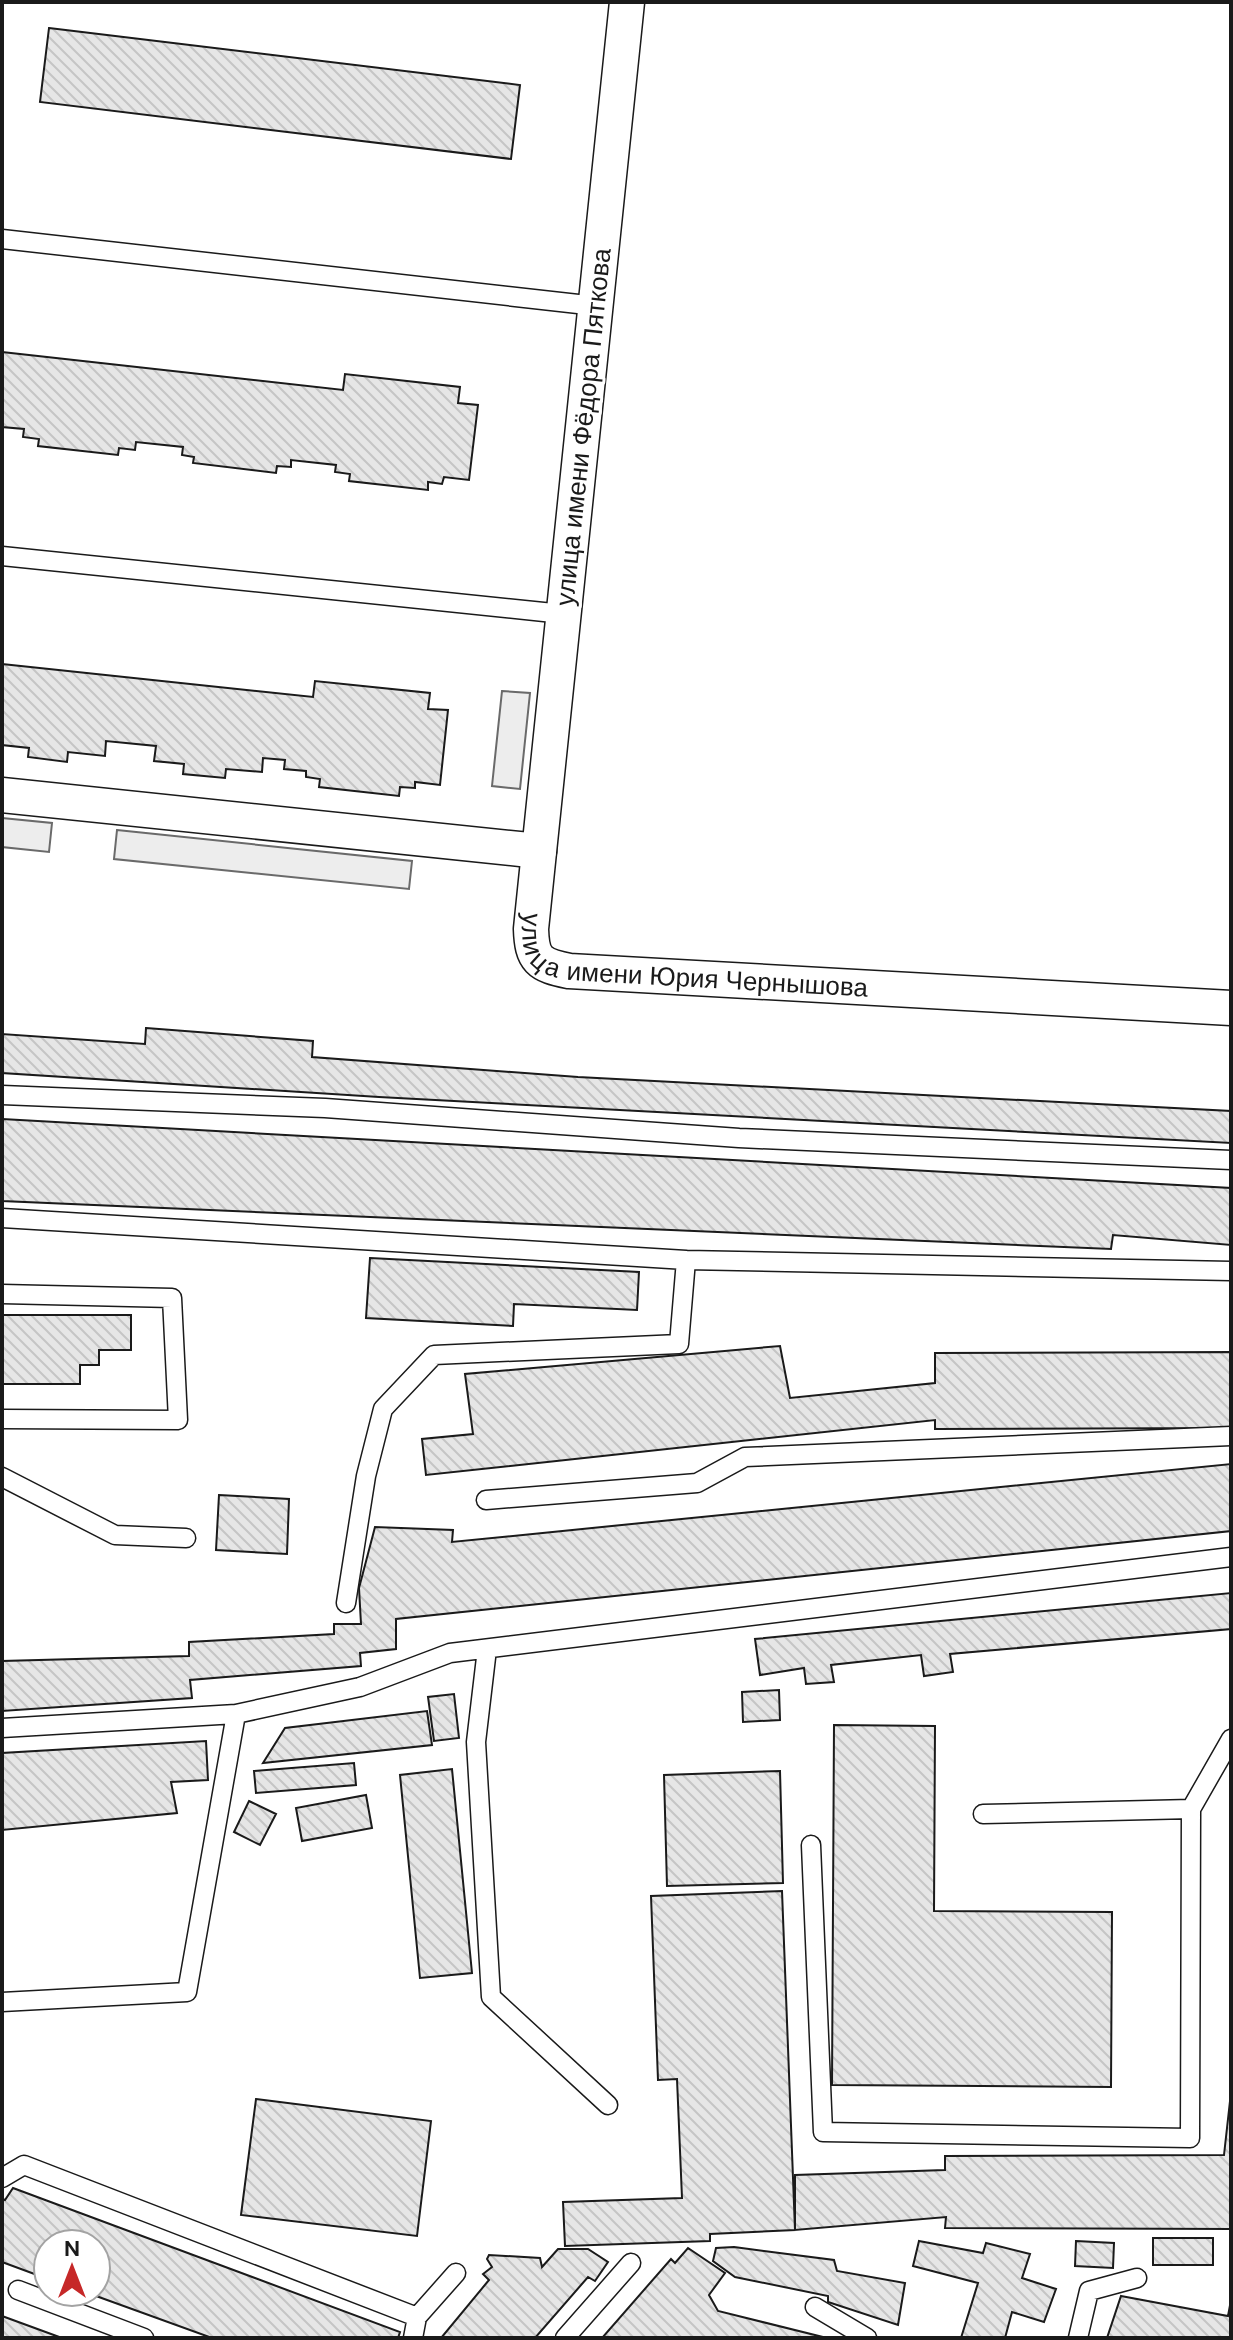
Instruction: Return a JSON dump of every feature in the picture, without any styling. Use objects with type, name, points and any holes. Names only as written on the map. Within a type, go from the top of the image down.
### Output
[{"type":"street","name":"улица имени Фёдора Пяткова","points":[[539,851],[627,2]]},
{"type":"street","name":"улица имени Юрия Чернышова","points":[[2,795],[539,851],[531,929],[532,949],[546,966],[557,969],[1231,1008]]},
{"type":"lane","points":[[2,239],[596,306]]},
{"type":"lane","points":[[2,556],[563,614]]},
{"type":"lane","points":[[2,1095],[325,1108],[739,1138],[1231,1160]]},
{"type":"lane","points":[[2,1218],[686,1260],[1231,1271]]},
{"type":"lane","points":[[346,1603],[366,1476],[383,1409],[434,1355],[679,1344],[686,1260]]},
{"type":"lane","points":[[2,1294],[172,1298],[178,1420],[2,1419]]},
{"type":"lane","points":[[486,1500],[697,1483],[745,1457],[1231,1436]]},
{"type":"lane","points":[[2,1477],[115,1535],[186,1538]]},
{"type":"lane","points":[[2,1728],[236,1714],[360,1687],[450,1653],[1231,1557]]},
{"type":"lane","points":[[487,1649],[476,1742],[491,1997],[608,2105]]},
{"type":"lane","points":[[2,2002],[187,1992],[236,1714]]},
{"type":"lane","points":[[811,1845],[823,2132],[1190,2138],[1191,1809],[1231,1739]]},
{"type":"lane","points":[[983,1814],[1191,1809]]},
{"type":"lane","points":[[2,2178],[24,2165],[417,2317]]},
{"type":"lane","points":[[565,2338],[631,2263]]},
{"type":"lane","points":[[413,2338],[417,2317],[456,2273]]},
{"type":"lane","points":[[1078,2338],[1089,2291],[1137,2278]]},
{"type":"lane","points":[[18,2290],[144,2338]]},
{"type":"lane","points":[[815,2307],[867,2338]]},
{"type":"shaded area","points":[[502,691],[530,693],[520,789],[492,786]]},
{"type":"shaded area","points":[[2,818],[52,823],[49,852],[2,847]]},
{"type":"shaded area","points":[[117,830],[412,861],[409,889],[114,859]]},
{"type":"building","points":[[49,28],[520,85],[511,159],[40,102]]},
{"type":"building","points":[[2,352],[343,390],[345,374],[460,387],[458,403],[478,405],[469,480],[444,477],[442,484],[428,482],[428,490],[349,481],[350,474],[335,472],[336,465],[291,460],[291,467],[277,466],[276,473],[193,463],[194,457],[182,455],[183,447],[136,442],[135,450],[119,448],[118,455],[38,446],[39,439],[23,437],[24,429],[2,427]]},
{"type":"building","points":[[2,664],[313,697],[315,681],[430,693],[428,709],[448,710],[440,785],[415,782],[415,788],[400,787],[399,796],[319,787],[320,779],[306,777],[306,771],[284,769],[285,760],[263,758],[262,772],[226,769],[225,778],[183,774],[184,764],[154,761],[156,746],[106,741],[105,756],[68,752],[67,762],[28,757],[29,748],[2,745]]},
{"type":"building","points":[[146,1028],[313,1041],[312,1057],[578,1077],[1231,1111],[1231,1143],[379,1097],[2,1073],[2,1034],[145,1044]]},
{"type":"building","points":[[2,1119],[1231,1188],[1231,1245],[1113,1235],[1111,1249],[2,1201]]},
{"type":"building","points":[[370,1258],[639,1272],[637,1310],[514,1304],[513,1326],[366,1318]]},
{"type":"building","points":[[2,1315],[131,1315],[131,1350],[99,1350],[99,1365],[80,1365],[80,1384],[2,1384]]},
{"type":"building","points":[[780,1346],[790,1398],[935,1383],[935,1353],[1231,1352],[1231,1428],[935,1429],[935,1420],[426,1475],[422,1439],[473,1434],[465,1374]]},
{"type":"building","points":[[1231,1464],[1231,1531],[396,1619],[396,1649],[360,1653],[361,1666],[190,1680],[192,1698],[2,1711],[2,1661],[189,1656],[189,1642],[334,1634],[334,1624],[361,1624],[359,1588],[375,1527],[453,1530],[452,1542]]},
{"type":"building","points":[[219,1495],[289,1499],[287,1554],[216,1550]]},
{"type":"building","points":[[1231,1593],[1231,1629],[950,1654],[953,1672],[924,1676],[921,1655],[831,1665],[834,1682],[806,1684],[804,1668],[760,1675],[755,1639]]},
{"type":"building","points":[[779,1690],[780,1720],[743,1722],[742,1692]]},
{"type":"building","points":[[454,1694],[459,1738],[434,1741],[428,1697]]},
{"type":"building","points":[[427,1711],[432,1745],[263,1763],[285,1728]]},
{"type":"building","points":[[834,1725],[935,1726],[934,1911],[1112,1912],[1111,2087],[832,2085]]},
{"type":"building","points":[[206,1741],[208,1780],[171,1782],[177,1813],[2,1830],[2,1753]]},
{"type":"building","points":[[354,1763],[356,1785],[256,1793],[254,1771]]},
{"type":"building","points":[[452,1769],[472,1973],[420,1978],[400,1775]]},
{"type":"building","points":[[780,1771],[783,1883],[667,1886],[664,1775]]},
{"type":"building","points":[[366,1795],[372,1828],[302,1841],[296,1808]]},
{"type":"building","points":[[249,1801],[276,1814],[260,1845],[234,1832]]},
{"type":"building","points":[[782,1891],[795,2230],[710,2234],[710,2241],[565,2246],[563,2202],[682,2198],[677,2079],[658,2080],[651,1896]]},
{"type":"building","points":[[1231,2092],[1231,2229],[945,2228],[946,2217],[795,2230],[795,2175],[945,2170],[945,2156],[1224,2155]]},
{"type":"building","points":[[256,2099],[431,2121],[417,2236],[241,2215]]},
{"type":"building","points":[[13,2188],[400,2332],[398,2338],[212,2338],[112,2302],[112,2228],[32,2228],[32,2273],[2,2262],[2,2199],[5,2200]]},
{"type":"building","points":[[1153,2238],[1213,2238],[1213,2265],[1153,2265]]},
{"type":"building","points":[[919,2241],[983,2253],[986,2243],[1030,2254],[1022,2278],[1056,2289],[1044,2322],[1012,2312],[1005,2338],[961,2338],[978,2283],[913,2266]]},
{"type":"building","points":[[1076,2241],[1114,2243],[1113,2268],[1075,2266]]},
{"type":"building","points":[[734,2247],[834,2260],[837,2271],[905,2283],[898,2325],[828,2302],[828,2296],[735,2277],[713,2261],[716,2248]]},
{"type":"building","points":[[688,2248],[725,2273],[709,2295],[718,2311],[827,2338],[602,2338],[671,2259],[675,2263]]},
{"type":"building","points":[[558,2249],[588,2249],[608,2262],[595,2281],[588,2277],[535,2338],[441,2338],[489,2280],[483,2274],[492,2267],[487,2259],[489,2255],[540,2258],[542,2267]]},
{"type":"building","points":[[1121,2296],[1228,2316],[1231,2300],[1231,2338],[1107,2338]]},
{"type":"building","points":[[2,2316],[62,2338],[2,2338]]}]
